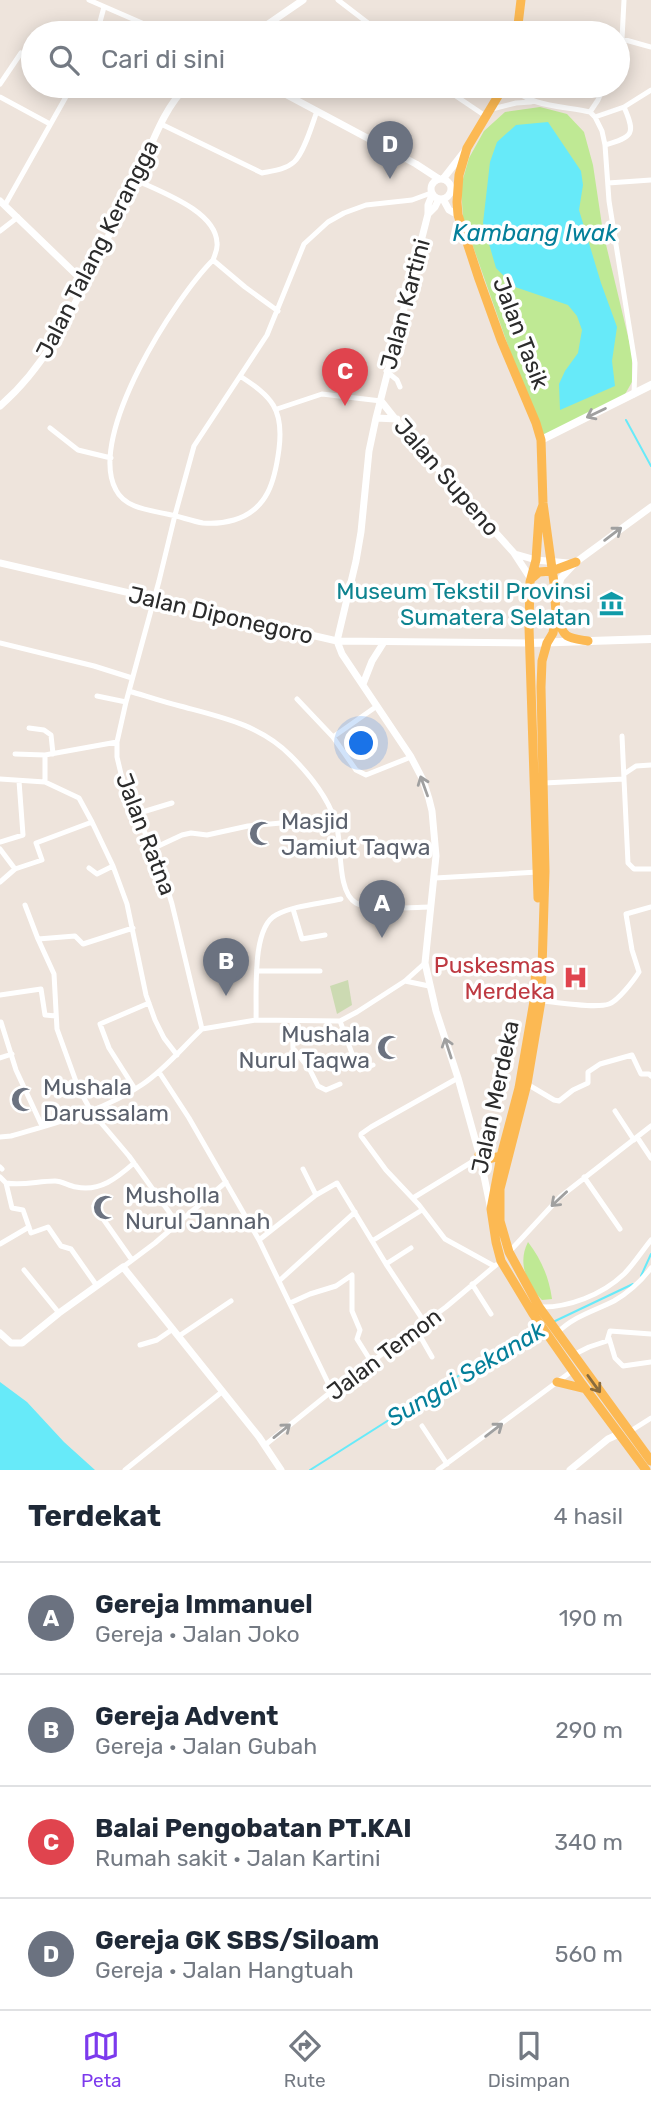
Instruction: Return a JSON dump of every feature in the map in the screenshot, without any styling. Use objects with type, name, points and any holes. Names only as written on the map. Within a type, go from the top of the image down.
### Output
[{"type":"main road","points":[[518,21],[521,0]]},
{"type":"main road","name":"Jalan Tasik","points":[[497,98],[467,148],[457,190],[458,215],[501,340],[536,423],[541,440],[543,503]]},
{"type":"main road","points":[[541,440],[651,385]]},
{"type":"main road","name":"Jalan Merdeka","points":[[543,503],[531,579],[528,627],[542,872],[534,1000],[519,1088],[501,1156],[491,1209],[497,1264],[573,1355],[646,1470]]},
{"type":"main road","name":"Jalan Merdeka","points":[[538,1311],[509,1252],[500,1220],[499,1201],[527,1084],[541,1001],[544,783],[542,661],[553,633],[556,614],[543,503]]},
{"type":"main road","points":[[531,579],[552,566],[576,562]]},
{"type":"main road","points":[[556,614],[564,635],[588,641]]},
{"type":"main road","points":[[530,643],[651,639]]},
{"type":"main road","points":[[480,1156],[489,1159],[501,1156],[510,1149]]},
{"type":"main road","name":"Jalan Merdeka","points":[[553,1332],[572,1371],[651,1461]]},
{"type":"main road","points":[[557,1382],[586,1389]]},
{"type":"street","points":[[273,21],[303,0]]},
{"type":"street","points":[[338,0],[366,21]]},
{"type":"street","points":[[623,21],[624,0]]},
{"type":"street","points":[[91,1],[138,21]]},
{"type":"street","points":[[100,21],[104,6]]},
{"type":"street","points":[[630,41],[651,47]]},
{"type":"street","points":[[0,84],[21,53]]},
{"type":"street","points":[[595,117],[624,107],[651,90]]},
{"type":"street","points":[[0,97],[50,124]]},
{"type":"street","points":[[65,98],[3,203],[85,284]]},
{"type":"street","name":"Jalan Talang Kerangga","points":[[0,406],[22,386],[62,328],[161,124],[177,98]]},
{"type":"street","points":[[293,98],[424,168],[448,183],[451,189],[449,195],[412,200]]},
{"type":"street","points":[[462,98],[489,113],[516,103],[531,102],[590,112],[595,117],[605,145],[608,201],[635,363],[634,394]]},
{"type":"street","points":[[525,98],[531,102]]},
{"type":"street","points":[[590,112],[598,98]]},
{"type":"street","points":[[605,145],[630,136],[632,130],[624,107]]},
{"type":"street","points":[[161,124],[262,173],[278,170],[294,162],[308,138],[317,111]]},
{"type":"street","points":[[412,200],[432,206],[435,195],[432,183],[441,179],[467,148]]},
{"type":"street","points":[[424,168],[435,195],[449,210],[458,215]]},
{"type":"street","points":[[136,180],[195,210],[213,228],[218,240],[214,260],[183,295],[129,387],[118,417],[111,458],[112,482],[119,496],[134,506],[203,523],[220,523],[253,512],[264,501],[272,483],[280,426],[277,409],[267,395],[240,376]]},
{"type":"street","points":[[608,183],[651,180]]},
{"type":"street","name":"Jalan Ratna","points":[[202,1029],[172,904],[122,778],[117,757],[117,742],[132,678],[194,446],[267,335],[304,244],[328,222],[366,205],[412,200]]},
{"type":"street","name":"Jalan Kartini","points":[[337,641],[358,551],[369,451],[386,371],[432,206]]},
{"type":"street","points":[[0,231],[18,218]]},
{"type":"street","points":[[214,260],[278,311]]},
{"type":"street","points":[[386,371],[397,380],[400,387]]},
{"type":"street","points":[[277,409],[322,394],[381,401]]},
{"type":"street","name":"Jalan Supeno","points":[[381,401],[412,440],[514,553],[531,579]]},
{"type":"street","points":[[376,418],[397,419]]},
{"type":"street","points":[[50,428],[78,450],[111,458]]},
{"type":"street","points":[[556,596],[561,578],[576,562],[651,507]]},
{"type":"street","points":[[514,553],[552,566]]},
{"type":"street","name":"Jalan Diponegoro","points":[[0,563],[337,641],[530,643]]},
{"type":"street","points":[[337,641],[342,654],[411,757],[423,780],[432,811],[435,878],[425,964],[429,986],[480,1156],[491,1209]]},
{"type":"street","points":[[363,684],[372,661],[384,642]]},
{"type":"street","points":[[0,643],[62,657],[132,678]]},
{"type":"street","points":[[129,691],[232,720],[267,735],[302,768],[334,816],[345,889],[350,898],[359,905],[431,907]]},
{"type":"street","points":[[97,696],[126,702]]},
{"type":"street","points":[[297,699],[333,737],[361,774],[366,775],[411,757]]},
{"type":"street","points":[[333,737],[377,706]]},
{"type":"street","points":[[29,728],[44,730],[51,735],[53,754]]},
{"type":"street","points":[[622,736],[628,863],[634,869],[651,869]]},
{"type":"street","points":[[15,754],[45,755],[117,742]]},
{"type":"street","points":[[45,755],[45,782]]},
{"type":"street","points":[[544,783],[624,777],[636,766],[651,765]]},
{"type":"street","points":[[0,779],[45,782],[79,798],[113,866],[127,904],[149,1003],[159,1030],[177,1055]]},
{"type":"street","points":[[0,842],[23,835],[19,781]]},
{"type":"street","points":[[136,814],[172,803]]},
{"type":"street","points":[[0,882],[15,869],[42,860],[36,843],[92,822]]},
{"type":"street","points":[[152,849],[191,833],[207,835],[248,826],[281,823]]},
{"type":"street","points":[[0,849],[15,869]]},
{"type":"street","points":[[89,867],[97,874],[113,866]]},
{"type":"street","points":[[435,878],[542,872]]},
{"type":"street","points":[[256,1020],[260,936],[267,921],[293,909],[341,899]]},
{"type":"street","points":[[26,905],[54,974],[56,1016],[61,1043],[78,1087],[91,1111],[132,1160],[177,1223]]},
{"type":"street","points":[[541,1001],[580,1005],[608,1004],[613,1001],[639,972],[626,914],[651,908]]},
{"type":"street","points":[[293,909],[302,939],[325,935]]},
{"type":"street","points":[[38,939],[75,936],[80,943],[86,944],[133,928]]},
{"type":"street","points":[[0,1137],[91,1111],[135,1089],[159,1072],[202,1029],[256,1020],[340,1021],[405,981],[425,964]]},
{"type":"street","points":[[257,971],[320,971]]},
{"type":"street","points":[[405,981],[429,986]]},
{"type":"street","points":[[0,995],[41,989],[45,1015],[56,1016]]},
{"type":"street","points":[[135,1089],[109,1048],[100,1024],[149,1003]]},
{"type":"street","points":[[292,1021],[293,1048],[310,1070],[318,1086],[326,1090],[340,1084]]},
{"type":"street","points":[[340,1021],[357,1067],[360,1070],[373,1065]]},
{"type":"street","points":[[1,1022],[16,1070],[42,1126]]},
{"type":"street","points":[[0,1058],[12,1054]]},
{"type":"street","points":[[527,1084],[559,1101],[573,1090],[589,1083],[588,1073],[596,1066],[632,1055],[641,1074],[651,1076]]},
{"type":"street","points":[[159,1072],[259,1240],[332,1391]]},
{"type":"street","points":[[458,1078],[360,1135],[386,1170],[449,1241],[497,1264]]},
{"type":"street","points":[[615,1111],[651,1158]]},
{"type":"street","points":[[509,1252],[553,1205],[584,1177],[651,1126]]},
{"type":"street","points":[[413,1198],[480,1156]]},
{"type":"street","points":[[6,1183],[15,1185],[56,1181],[75,1187],[94,1187],[116,1179],[132,1160]]},
{"type":"street","points":[[303,1169],[316,1195]]},
{"type":"street","points":[[0,1177],[6,1183],[12,1208],[23,1210],[32,1234],[48,1227],[61,1246],[71,1249],[97,1286]]},
{"type":"street","points":[[584,1177],[620,1228]]},
{"type":"street","points":[[0,1333],[11,1343],[19,1344],[155,1243],[226,1182]]},
{"type":"street","points":[[259,1240],[316,1195],[337,1183],[425,1322]]},
{"type":"street","points":[[0,1191],[8,1191]]},
{"type":"street","points":[[93,1206],[132,1260]]},
{"type":"street","points":[[372,1241],[422,1210]]},
{"type":"street","points":[[279,1281],[355,1212]]},
{"type":"street","points":[[0,1244],[29,1227]]},
{"type":"street","points":[[538,1311],[586,1298],[613,1283],[631,1267],[651,1240]]},
{"type":"street","points":[[386,1264],[411,1248]]},
{"type":"street","name":"Jalan Temon","points":[[265,1445],[332,1391],[446,1307],[497,1264]]},
{"type":"street","points":[[124,1267],[265,1445],[280,1469]]},
{"type":"street","points":[[553,1332],[573,1319],[617,1299],[651,1268]]},
{"type":"street","points":[[24,1270],[59,1313]]},
{"type":"street","points":[[290,1303],[336,1286],[352,1275],[352,1311],[360,1330],[356,1339],[372,1363]]},
{"type":"street","points":[[472,1284],[491,1314]]},
{"type":"street","points":[[179,1336],[231,1301]]},
{"type":"street","points":[[139,1345],[157,1340],[173,1329]]},
{"type":"street","points":[[416,1329],[432,1357]]},
{"type":"street","points":[[651,1334],[610,1331],[609,1338],[615,1358],[623,1366],[651,1362]]},
{"type":"street","points":[[573,1355],[609,1338]]},
{"type":"street","points":[[438,1470],[572,1371]]},
{"type":"street","points":[[125,1470],[223,1391]]},
{"type":"street","points":[[570,1470],[608,1439],[651,1418]]},
{"type":"street","points":[[422,1426],[447,1464]]},
{"type":"green space","points":[[540,107],[567,114],[584,132],[593,165],[603,232],[632,353],[632,382],[624,396],[544,435],[511,354],[463,218],[461,186],[469,158],[484,131],[505,112]]},
{"type":"green space","points":[[348,980],[352,1005],[337,1014],[330,986]]},
{"type":"green space","points":[[528,1242],[544,1269],[552,1299],[542,1300],[525,1273],[523,1258]]},
{"type":"water","name":"Kambang Iwak","points":[[548,122],[581,171],[583,185],[579,210],[617,327],[612,361],[615,386],[560,410],[559,384],[578,353],[582,330],[577,316],[568,305],[515,287],[496,268],[483,223],[490,162],[497,142],[516,125]]},
{"type":"water","points":[[0,1382],[27,1402],[64,1442],[95,1470],[0,1470]]},
{"type":"waterway","points":[[626,420],[651,466]]},
{"type":"waterway","name":"Sungai Sekanak","points":[[641,1276],[651,1254]]},
{"type":"waterway","name":"Sungai Sekanak","points":[[553,1322],[633,1284]]},
{"type":"waterway","name":"Sungai Sekanak","points":[[310,1470],[518,1338],[538,1329]]},
{"type":"place","name":"Gereja GK SBS/Siloam","points":[[390,179]]},
{"type":"place","name":"Balai Pengobatan PT.KAI","points":[[345,406]]},
{"type":"place","name":"Museum Tekstil Provinsi Sumatera Selatan","points":[[611,604]]},
{"type":"place","name":"Masjid Jamiut Taqwa","points":[[261,834]]},
{"type":"place","name":"Gereja Immanuel","points":[[382,938]]},
{"type":"place","name":"Puskesmas Merdeka","points":[[575,978]]},
{"type":"place","name":"Gereja Advent","points":[[226,996]]},
{"type":"place","name":"Mushala Nurul Taqwa","points":[[390,1047]]},
{"type":"place","name":"Mushala Darussalam","points":[[23,1100]]},
{"type":"place","name":"Musholla Nurul Jannah","points":[[105,1208]]}]
